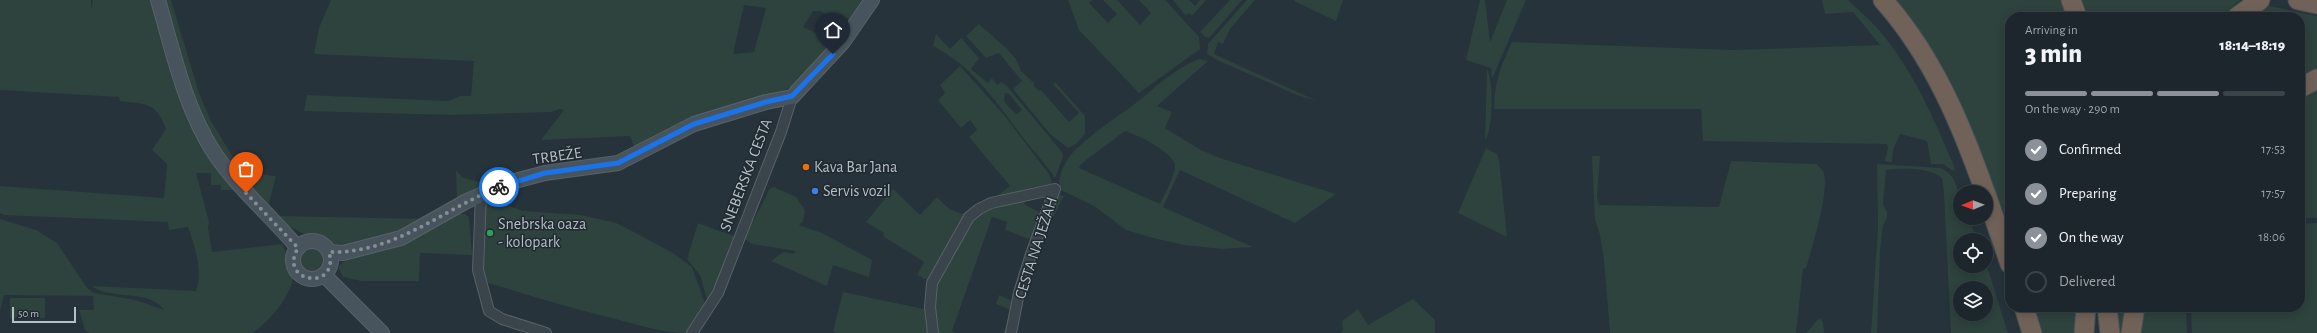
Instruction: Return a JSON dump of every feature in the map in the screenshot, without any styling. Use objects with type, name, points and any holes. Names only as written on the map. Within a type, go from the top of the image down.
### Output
[{"type":"highway","points":[[1883,0],[1912,38],[1936,76],[1961,129],[1983,185]]},
{"type":"highway","points":[[2071,0],[2075,12]]},
{"type":"highway","points":[[2244,12],[2260,0]]},
{"type":"highway","points":[[2298,0],[2317,4]]},
{"type":"highway","points":[[2305,85],[2317,79]]},
{"type":"highway","points":[[1993,214],[2005,249]]},
{"type":"highway","points":[[2026,312],[2032,333]]},
{"type":"highway","points":[[2084,333],[2086,312]]},
{"type":"highway","points":[[2108,312],[2110,333]]},
{"type":"highway","points":[[2131,333],[2134,312]]},
{"type":"street","points":[[158,0],[174,56],[202,132],[215,153],[246,193],[298,248]]},
{"type":"street","name":"SNEBERSKA CESTA","points":[[692,333],[718,293],[781,132],[792,96],[843,42],[872,0]]},
{"type":"street","name":"TRBEŽE","points":[[329,252],[343,253],[401,238],[481,194],[507,183],[539,175],[618,163],[694,124],[766,102],[792,96]]},
{"type":"street","name":"CESTA NA JEŽAH","points":[[933,333],[930,307],[932,283],[969,218],[979,209],[991,203],[1055,189],[1031,254],[1019,294],[1011,333]]},
{"type":"street","points":[[481,194],[478,270],[487,306],[494,315],[546,333]]},
{"type":"street","points":[[308,242],[315,242],[326,247],[329,252],[330,265],[324,275],[312,279],[304,277],[297,271],[294,259],[298,248],[308,242]]},
{"type":"street","points":[[324,275],[382,333]]},
{"type":"green space","points":[[0,0],[91,0],[91,10],[93,0],[153,0],[165,42],[236,190],[221,190],[221,185],[211,185],[211,173],[196,173],[209,222],[208,227],[212,252],[282,244],[286,251],[293,275],[291,287],[277,310],[258,329],[252,333],[89,333],[85,330],[79,310],[94,310],[93,296],[4,295],[0,311],[0,219],[36,230],[57,243],[87,288],[94,293],[136,300],[164,310],[157,303],[149,299],[109,293],[92,286],[196,291],[199,275],[197,259],[188,227],[169,230],[168,222],[4,215],[0,213],[0,186],[164,198],[167,164],[152,150],[166,129],[158,114],[149,106],[120,101],[119,97],[0,90]]},
{"type":"green space","points":[[164,0],[171,0],[199,93],[211,121],[242,172],[276,176],[268,207],[227,161],[205,124],[182,63]]},
{"type":"green space","points":[[331,0],[867,0],[850,19],[828,16],[820,11],[813,11],[803,27],[818,34],[826,20],[839,21],[850,26],[799,82],[793,86],[748,101],[635,149],[630,136],[541,140],[564,110],[560,109],[551,112],[452,115],[304,111],[307,95],[448,101],[460,96],[471,96],[474,61],[314,54],[319,28]],"holes":[[[744,5],[766,8],[754,52],[733,54]]]},
{"type":"green space","points":[[1068,0],[1092,0],[1089,3],[1108,23],[1117,14],[1103,0],[1117,0],[1140,25],[1151,13],[1139,0],[1165,0],[1199,37],[1200,49],[1139,93],[1079,30]]},
{"type":"green space","points":[[1173,0],[1189,0],[1195,6],[1200,0],[1206,0],[1192,16],[1188,13],[1186,16]]},
{"type":"green space","points":[[1230,0],[1242,0],[1209,38],[1205,37],[1200,32]]},
{"type":"green space","points":[[1247,0],[1255,0],[1230,29],[1223,44],[1218,42],[1214,54],[1317,101],[1297,95],[1219,61],[1207,54],[1208,44]]},
{"type":"green space","points":[[1295,0],[1343,0],[1336,21],[1294,1]]},
{"type":"green space","points":[[1480,0],[1485,0],[1490,42],[1507,0],[1526,0],[1492,79],[1491,68],[1466,60]]},
{"type":"green space","points":[[1822,0],[1848,0],[1883,35],[1904,65],[1922,96],[1952,161],[1955,169],[1953,171],[1943,164],[1931,164],[1927,141],[1900,134],[1893,150],[1892,162],[1885,161],[1888,148],[1887,144],[1703,141],[1701,109],[1494,109],[1495,91],[1499,74],[1512,42],[1732,50],[1880,45],[1853,12],[1825,14]]},
{"type":"green space","points":[[1891,0],[2063,0],[2068,12],[2005,12],[2005,236],[1993,211],[1993,185],[1980,185]]},
{"type":"green space","points":[[2082,0],[2240,0],[2227,12],[2086,12]]},
{"type":"green space","points":[[2265,5],[2298,12],[2255,12]]},
{"type":"green space","points":[[2305,13],[2317,16],[2317,72],[2305,78]]},
{"type":"green space","points":[[979,24],[1006,48],[1016,59],[1021,71],[1034,83],[1034,86],[1039,91],[1041,90],[1069,122],[1079,113],[1053,84],[1055,82],[1085,116],[1085,134],[1076,144],[1068,148],[1051,135],[1013,89],[1022,81],[999,53],[986,58],[966,36]]},
{"type":"green space","points":[[936,34],[950,49],[961,38],[979,58],[971,69],[988,83],[992,78],[997,85],[1001,82],[1007,86],[1062,152],[1063,157],[1055,178],[986,89],[962,65],[933,46]],"holes":[[[1005,93],[1009,94],[1022,110],[1016,114],[1006,104],[1004,99]]]},
{"type":"green space","points":[[1200,59],[1208,61],[1157,106],[1172,112],[1165,128],[1199,149],[1220,158],[1336,194],[1295,223],[1180,170],[1163,207],[1253,247],[1222,249],[1184,245],[1126,230],[1094,206],[1061,190],[1059,180],[1062,169],[1074,151],[1081,144],[1167,78]],"holes":[[[1125,131],[1146,140],[1162,150],[1169,155],[1173,161],[1175,166],[1173,175],[1160,204],[1079,168],[1081,164]]]},
{"type":"green space","points":[[960,66],[1004,115],[1049,174],[1053,185],[997,196],[1010,186],[969,137],[977,130],[970,120],[961,128],[938,100],[945,93],[940,85]]},
{"type":"green space","points":[[1487,69],[1491,83],[1492,105],[1490,127],[1485,140]]},
{"type":"green space","points":[[2317,90],[2317,218],[2305,218],[2305,96]]},
{"type":"green space","points":[[1486,148],[1497,154],[1499,160],[1507,237],[1458,213]]},
{"type":"green space","points":[[1592,156],[1600,156],[1597,197],[1599,205],[1719,207],[1731,161],[1817,164],[1822,169],[1824,174],[1824,194],[1812,248],[1806,268],[1803,269],[1796,333],[1610,333],[1604,260],[1600,235],[1595,220]]},
{"type":"green space","points":[[1877,164],[1940,168],[1947,171],[1952,176],[1956,185],[1953,185],[1953,225],[1972,225],[1974,233],[1953,233],[1953,273],[1989,273],[1992,281],[1953,281],[1953,321],[1993,321],[1993,285],[2008,333],[1951,333],[1942,178],[1937,174],[1923,170],[1900,169],[1886,170],[1883,204],[1887,212],[1887,218],[1883,225],[1880,251],[1877,333],[1871,333],[1878,227]]},
{"type":"green space","points":[[456,170],[462,177],[482,183],[484,187],[457,201]]},
{"type":"green space","points":[[774,187],[796,197],[805,210],[803,221],[799,225],[822,233],[872,260],[869,277],[833,265],[827,286],[771,261],[783,252],[793,254],[796,251],[752,244],[744,239],[769,189]]},
{"type":"green space","points":[[893,189],[920,215],[937,197],[950,209],[967,214],[930,279],[925,279],[917,275],[924,262],[883,236],[884,233],[866,222]]},
{"type":"green space","points":[[492,196],[499,198],[506,205],[523,211],[581,215],[616,223],[632,231],[673,253],[692,267],[706,306],[687,333],[678,333],[633,324],[485,282],[482,271],[484,209],[486,208],[487,200]]},
{"type":"green space","points":[[1056,196],[1064,196],[1044,234],[1029,274],[1030,260]]},
{"type":"green space","points":[[1026,200],[1024,204],[1043,214],[1032,240],[1005,230],[1007,222],[992,217],[952,331],[956,333],[935,333],[934,284],[961,232],[983,209]]},
{"type":"green space","points":[[455,214],[465,214],[469,217],[472,255],[420,253],[419,281],[361,281],[343,277],[338,268],[347,260],[402,242],[434,227]]},
{"type":"green space","points":[[276,216],[428,219],[407,229],[382,238],[358,244],[346,245],[334,244],[312,237],[278,220]]},
{"type":"green space","points":[[698,223],[736,237],[708,303],[700,275],[687,259]]},
{"type":"green space","points":[[2317,223],[2317,333],[2192,333],[2191,312],[2305,312],[2305,224]]},
{"type":"green space","points":[[307,248],[317,248],[324,255],[324,265],[317,272],[307,272],[300,265],[300,255]]},
{"type":"green space","points":[[843,292],[924,309],[928,311],[932,333],[837,333],[833,331]]},
{"type":"green space","points":[[999,295],[1012,301],[1017,298],[1011,333],[1003,333],[1011,310],[996,304]]},
{"type":"green space","points":[[10,298],[45,298],[45,318],[10,318]]},
{"type":"green space","points":[[1413,299],[1435,320],[1435,333],[1341,333],[1343,330],[1342,321],[1358,309],[1368,325]]},
{"type":"green space","points":[[2032,312],[2076,312],[2075,333],[2039,333]]},
{"type":"green space","points":[[2117,312],[2127,312],[2125,333],[2119,333]]},
{"type":"green space","points":[[2144,312],[2186,312],[2187,333],[2140,333]]},
{"type":"green space","points":[[1820,318],[1823,322],[1824,333],[1806,333],[1810,329]]},
{"type":"way so far","points":[[246,193],[298,248],[295,253],[294,265],[301,275],[312,279],[318,278],[328,271],[331,258],[329,252],[343,253],[383,244],[401,238],[465,202],[499,187]]},
{"type":"place","name":"Kava Bar Jana","points":[[806,167]]},
{"type":"place","name":"Servis vozil","points":[[815,191]]},
{"type":"place","name":"Snebrska oaza - kolopark","points":[[490,233]]},
{"type":"route","points":[[499,187],[520,179],[545,173],[609,166],[637,154],[671,134],[706,119],[792,96],[833,54]]}]
